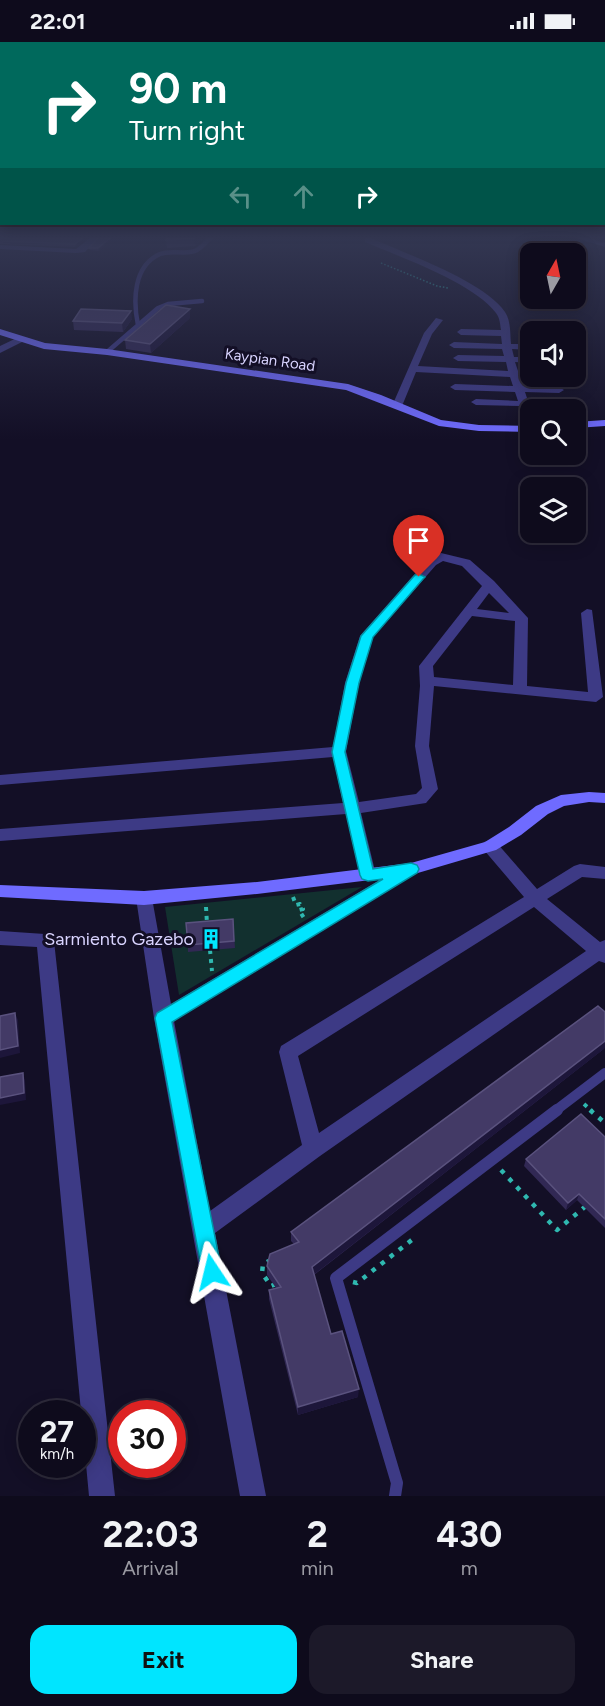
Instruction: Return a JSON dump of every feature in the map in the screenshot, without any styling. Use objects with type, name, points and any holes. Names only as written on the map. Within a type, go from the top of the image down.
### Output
[{"type":"main road","name":"Kaypian Road","points":[[0,332],[44,346],[107,352],[348,387],[439,423],[479,428],[520,429]]},
{"type":"main road","points":[[586,424],[605,423]]},
{"type":"main road","points":[[0,891],[144,898],[411,869],[490,846],[542,810],[561,801],[589,797],[605,798]]},
{"type":"street","points":[[491,305],[501,313],[507,346],[522,399]]},
{"type":"street","points":[[397,406],[428,333],[439,320]]},
{"type":"street","points":[[461,332],[506,333]]},
{"type":"street","points":[[0,350],[21,339]]},
{"type":"street","points":[[454,345],[520,347]]},
{"type":"street","points":[[458,358],[520,360]]},
{"type":"street","points":[[413,369],[520,375]]},
{"type":"street","points":[[455,387],[559,390]]},
{"type":"street","points":[[476,402],[520,404]]},
{"type":"street","points":[[368,875],[339,752],[352,683],[367,636],[425,571],[441,557],[466,563],[490,584],[522,618],[520,690]]},
{"type":"street","points":[[0,835],[354,808],[422,799],[430,789],[422,746],[424,699],[429,681],[426,666],[490,584]]},
{"type":"street","points":[[469,612],[522,618]]},
{"type":"street","points":[[429,681],[596,697],[587,613]]},
{"type":"street","points":[[0,780],[339,752]]},
{"type":"street","points":[[204,1228],[312,1149],[603,951],[534,897],[490,846]]},
{"type":"street","points":[[163,1018],[411,869]]},
{"type":"street","points":[[312,1149],[288,1052],[580,870],[605,873]]},
{"type":"street","points":[[144,898],[163,1018],[253,1496]]},
{"type":"street","points":[[0,938],[45,940],[102,1496]]},
{"type":"lane","points":[[135,305],[138,325]]},
{"type":"lane","points":[[107,352],[158,308],[166,305]]},
{"type":"lane","points":[[395,1496],[397,1483],[336,1278],[605,1073]]},
{"type":"path","points":[[206,907],[207,929]]},
{"type":"path","points":[[575,1096],[605,1123]]},
{"type":"path","points":[[492,1160],[557,1230],[589,1203]]},
{"type":"path","points":[[273,1260],[263,1264],[262,1273],[271,1286],[280,1283]]},
{"type":"green space","points":[[362,887],[179,995],[165,907]]},
{"type":"building","points":[[166,305],[190,309],[150,344],[125,340]]},
{"type":"building","points":[[81,309],[131,311],[122,323],[73,321]]},
{"type":"building","name":"Sarmiento Gazebo","points":[[233,919],[234,941],[188,945],[186,923]]},
{"type":"building","points":[[598,1006],[605,1012],[605,1041],[312,1267],[331,1334],[342,1331],[359,1389],[298,1407],[269,1290],[281,1287],[267,1266],[270,1254],[299,1242],[291,1232]]},
{"type":"building","points":[[15,1013],[18,1046],[0,1050],[0,1016]]},
{"type":"building","points":[[23,1073],[24,1093],[0,1098],[0,1077]]},
{"type":"building","points":[[581,1114],[605,1137],[605,1219],[579,1194],[568,1203],[526,1159]]},
{"type":"place","name":"Sarmiento Gazebo","points":[[211,939]]},
{"type":"route","points":[[212,1272],[163,1018],[411,869],[368,875],[339,752],[352,683],[367,636],[419,577]]}]
